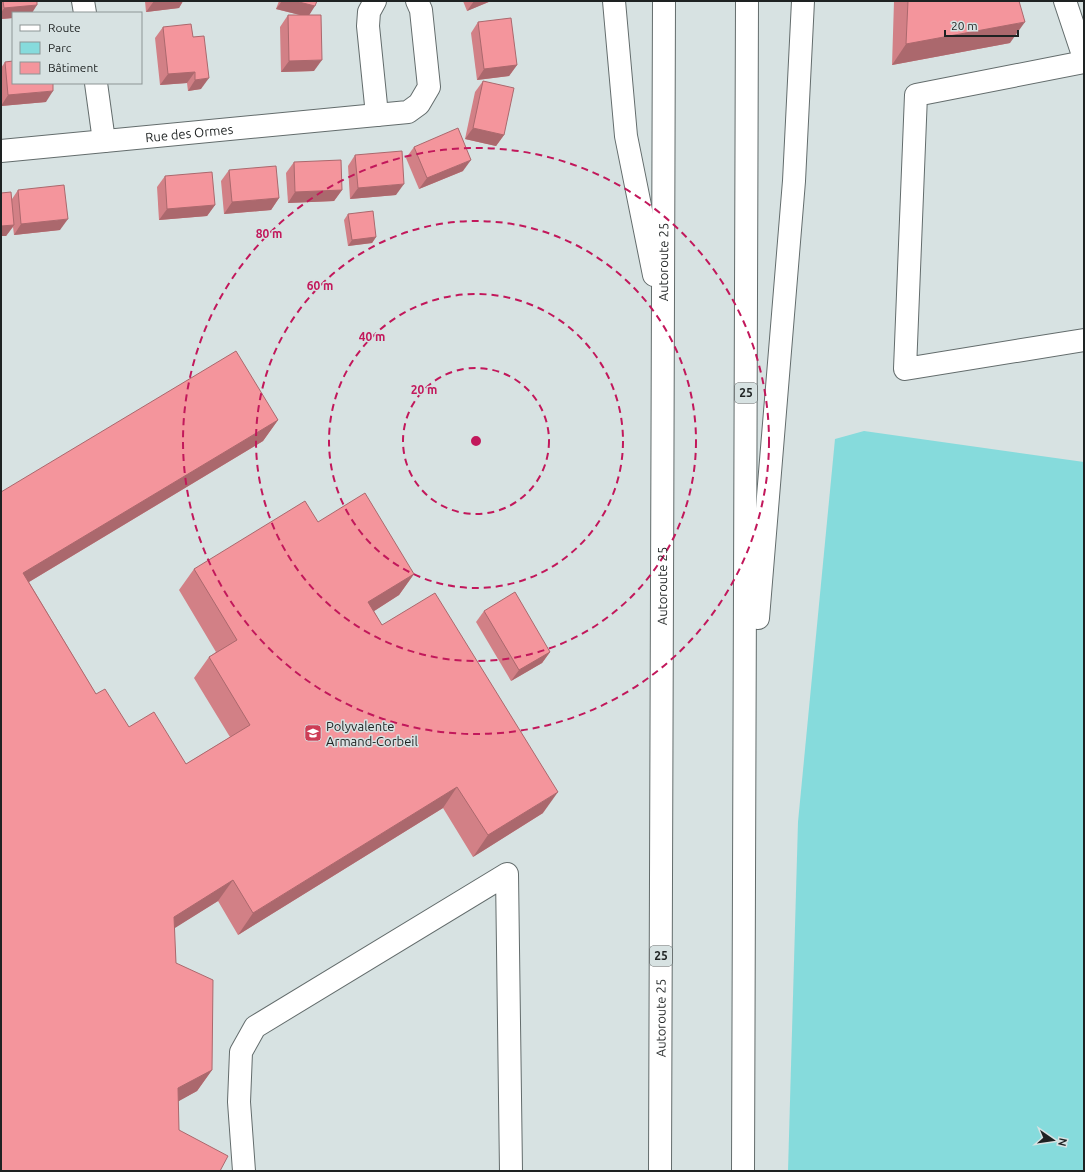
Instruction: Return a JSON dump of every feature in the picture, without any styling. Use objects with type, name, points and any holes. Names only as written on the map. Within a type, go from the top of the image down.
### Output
[{"type":"main road","points":[[83,1],[85,12]]},
{"type":"main road","points":[[375,1],[369,12],[368,26],[377,115]]},
{"type":"main road","name":"Rue des Ormes","points":[[1,151],[408,112],[419,104],[428,87],[421,10],[417,1]]},
{"type":"main road","points":[[614,1],[626,136],[663,320]]},
{"type":"main road","name":"Autoroute 25","points":[[660,1171],[664,1]]},
{"type":"main road","name":"25","points":[[744,1171],[747,1]]},
{"type":"main road","points":[[744,784],[794,181],[803,1]]},
{"type":"main road","points":[[1065,1],[1084,58]]},
{"type":"main road","points":[[1084,62],[916,95],[905,369],[1084,340]]},
{"type":"main road","points":[[96,84],[104,140]]},
{"type":"main road","points":[[244,1171],[239,1102],[240,1052],[255,1027],[507,874],[512,1171]]},
{"type":"green space","points":[[864,431],[1084,462],[1084,1171],[788,1171],[798,822],[835,439]]},
{"type":"building","points":[[3,1],[37,1],[37,5],[4,8]]},
{"type":"building","points":[[295,1],[317,1],[315,6]]},
{"type":"building","points":[[908,1],[1019,1],[1025,22],[906,44]]},
{"type":"building","points":[[288,15],[321,15],[322,60],[289,61]]},
{"type":"building","points":[[511,18],[517,65],[484,69],[478,22]]},
{"type":"building","points":[[191,24],[193,37],[204,36],[209,78],[195,80],[195,72],[168,74],[163,27]]},
{"type":"building","points":[[12,61],[12,84],[53,84],[53,91],[8,95],[5,62]]},
{"type":"building","points":[[483,81],[514,88],[504,135],[473,128]]},
{"type":"building","points":[[458,128],[471,160],[427,178],[414,147]]},
{"type":"building","points":[[402,151],[404,184],[358,188],[355,155]]},
{"type":"building","points":[[341,160],[342,190],[295,192],[294,162]]},
{"type":"building","points":[[276,166],[279,198],[232,202],[229,170]]},
{"type":"building","points":[[212,172],[215,205],[167,209],[165,176]]},
{"type":"building","points":[[64,185],[68,219],[21,224],[18,190]]},
{"type":"building","points":[[11,192],[14,225],[1,226],[1,193]]},
{"type":"building","points":[[373,211],[376,237],[352,240],[348,214]]},
{"type":"building","name":"Polyvalente Armand-Corbeil","points":[[236,351],[278,420],[23,573],[96,694],[105,689],[129,727],[154,712],[186,764],[250,725],[209,657],[237,640],[194,569],[305,501],[318,522],[365,493],[414,574],[368,602],[382,625],[435,593],[558,792],[488,835],[457,787],[253,913],[233,880],[174,917],[176,963],[213,980],[212,1070],[178,1088],[179,1130],[228,1156],[220,1171],[1,1171],[1,492]]},
{"type":"building","points":[[515,592],[550,652],[519,670],[484,611]]},
{"type":"place","name":"Polyvalente Armand-Corbeil","points":[[313,733]]}]
